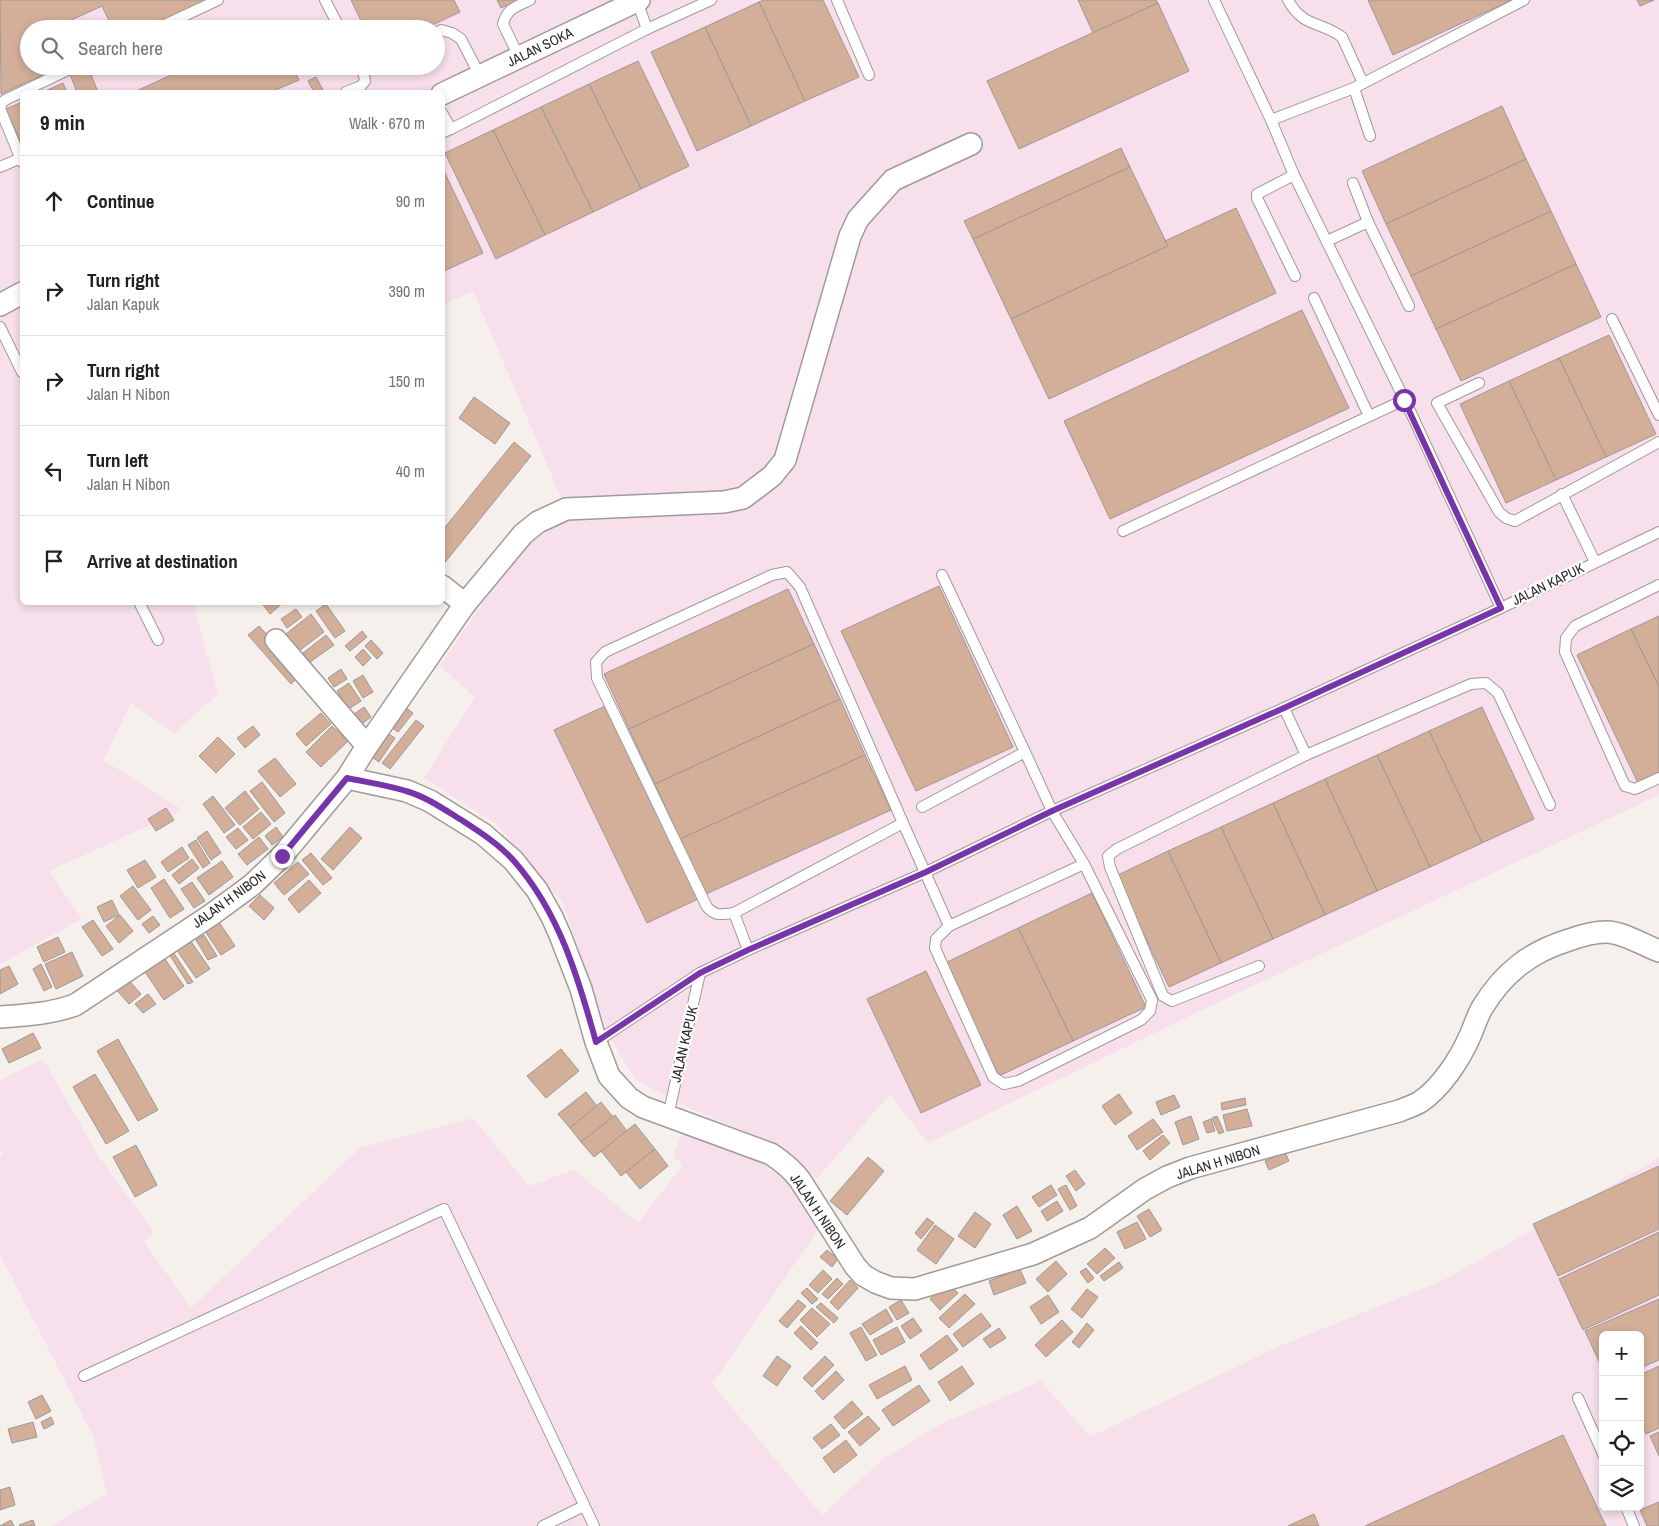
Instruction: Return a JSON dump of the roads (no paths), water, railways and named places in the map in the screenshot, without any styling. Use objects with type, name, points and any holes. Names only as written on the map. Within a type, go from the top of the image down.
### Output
[{"type":"street","name":"JALAN SOKA","points":[[445,93],[638,0]]},
{"type":"street","points":[[347,778],[465,604],[523,534],[538,522],[566,509],[724,502],[743,498],[772,476],[785,460],[850,236],[858,219],[893,180],[971,144]]},
{"type":"street","points":[[0,305],[20,294]]},
{"type":"street","points":[[445,588],[465,604]]},
{"type":"street","points":[[276,640],[367,746]]},
{"type":"street","name":"JALAN H NIBON","points":[[0,1017],[35,1015],[75,1005],[210,915],[252,885],[269,870],[347,778],[407,791],[430,801],[483,834],[513,860],[536,890],[560,934],[581,990],[596,1042],[609,1076],[617,1087],[643,1107],[771,1154],[783,1162],[794,1171],[855,1266],[863,1275],[892,1288],[915,1289],[1033,1254],[1090,1228],[1145,1189],[1190,1168],[1399,1111],[1418,1103],[1430,1094],[1448,1074],[1469,1038],[1482,1008],[1506,977],[1519,963],[1539,951],[1582,935],[1607,932],[1622,935],[1659,951]]},
{"type":"lane","points":[[175,20],[218,0]]},
{"type":"lane","points":[[325,0],[335,20]]},
{"type":"lane","points":[[519,57],[503,24],[506,15],[513,8],[530,0]]},
{"type":"lane","points":[[638,0],[647,29]]},
{"type":"lane","points":[[447,131],[647,29],[711,0]]},
{"type":"lane","points":[[837,0],[869,75]]},
{"type":"lane","points":[[1214,0],[1271,120],[1294,175],[1404,400],[1501,608]]},
{"type":"lane","points":[[1288,0],[1298,14],[1309,22],[1337,33],[1342,37],[1359,86],[1370,136]]},
{"type":"lane","points":[[1271,120],[1359,86],[1524,0]]},
{"type":"lane","points":[[445,31],[452,32],[461,39],[480,76]]},
{"type":"lane","points":[[26,90],[57,75]]},
{"type":"lane","points":[[351,90],[361,86],[365,81],[364,75]]},
{"type":"lane","points":[[20,93],[5,100],[0,105],[20,155]]},
{"type":"lane","points":[[0,167],[20,161]]},
{"type":"lane","points":[[1294,175],[1260,191],[1257,194],[1257,198],[1295,276]]},
{"type":"lane","points":[[1353,183],[1368,222],[1409,306]]},
{"type":"lane","points":[[1327,241],[1368,222]]},
{"type":"lane","points":[[1314,298],[1369,416]]},
{"type":"lane","points":[[1612,319],[1659,415]]},
{"type":"lane","points":[[0,327],[20,368]]},
{"type":"lane","points":[[1479,382],[1437,403],[1499,512],[1506,518],[1515,521],[1659,442]]},
{"type":"lane","points":[[1123,531],[1404,400]]},
{"type":"lane","points":[[1562,494],[1595,562]]},
{"type":"lane","name":"JALAN KAPUK","points":[[596,1042],[700,973],[926,872],[1052,811],[1284,708],[1501,608],[1659,532]]},
{"type":"lane","points":[[903,823],[734,913],[712,913],[707,907],[597,678],[596,662],[605,652],[772,575],[787,572],[800,587],[949,926]]},
{"type":"lane","points":[[942,575],[1052,811],[1084,864],[1152,1000],[1150,1011],[1141,1020],[1018,1081],[1004,1084],[993,1076],[935,948],[936,939],[949,926],[1084,864]]},
{"type":"lane","points":[[1659,585],[1575,626],[1566,638],[1565,652],[1624,786],[1635,789],[1659,778]]},
{"type":"lane","points":[[140,605],[158,640]]},
{"type":"lane","points":[[1259,966],[1172,1001],[1163,996],[1110,867],[1108,856],[1117,849],[1306,755],[1471,684],[1486,683],[1498,693],[1550,805]]},
{"type":"lane","points":[[1284,708],[1306,755]]},
{"type":"lane","points":[[922,807],[1025,752]]},
{"type":"lane","points":[[734,913],[748,950]]},
{"type":"lane","name":"JALAN KAPUK","points":[[668,1116],[700,973]]},
{"type":"lane","points":[[84,1376],[444,1209],[594,1526]]},
{"type":"lane","points":[[1578,1398],[1599,1445]]},
{"type":"lane","points":[[543,1526],[584,1506]]},
{"type":"lane","points":[[1628,1511],[1634,1526]]}]
